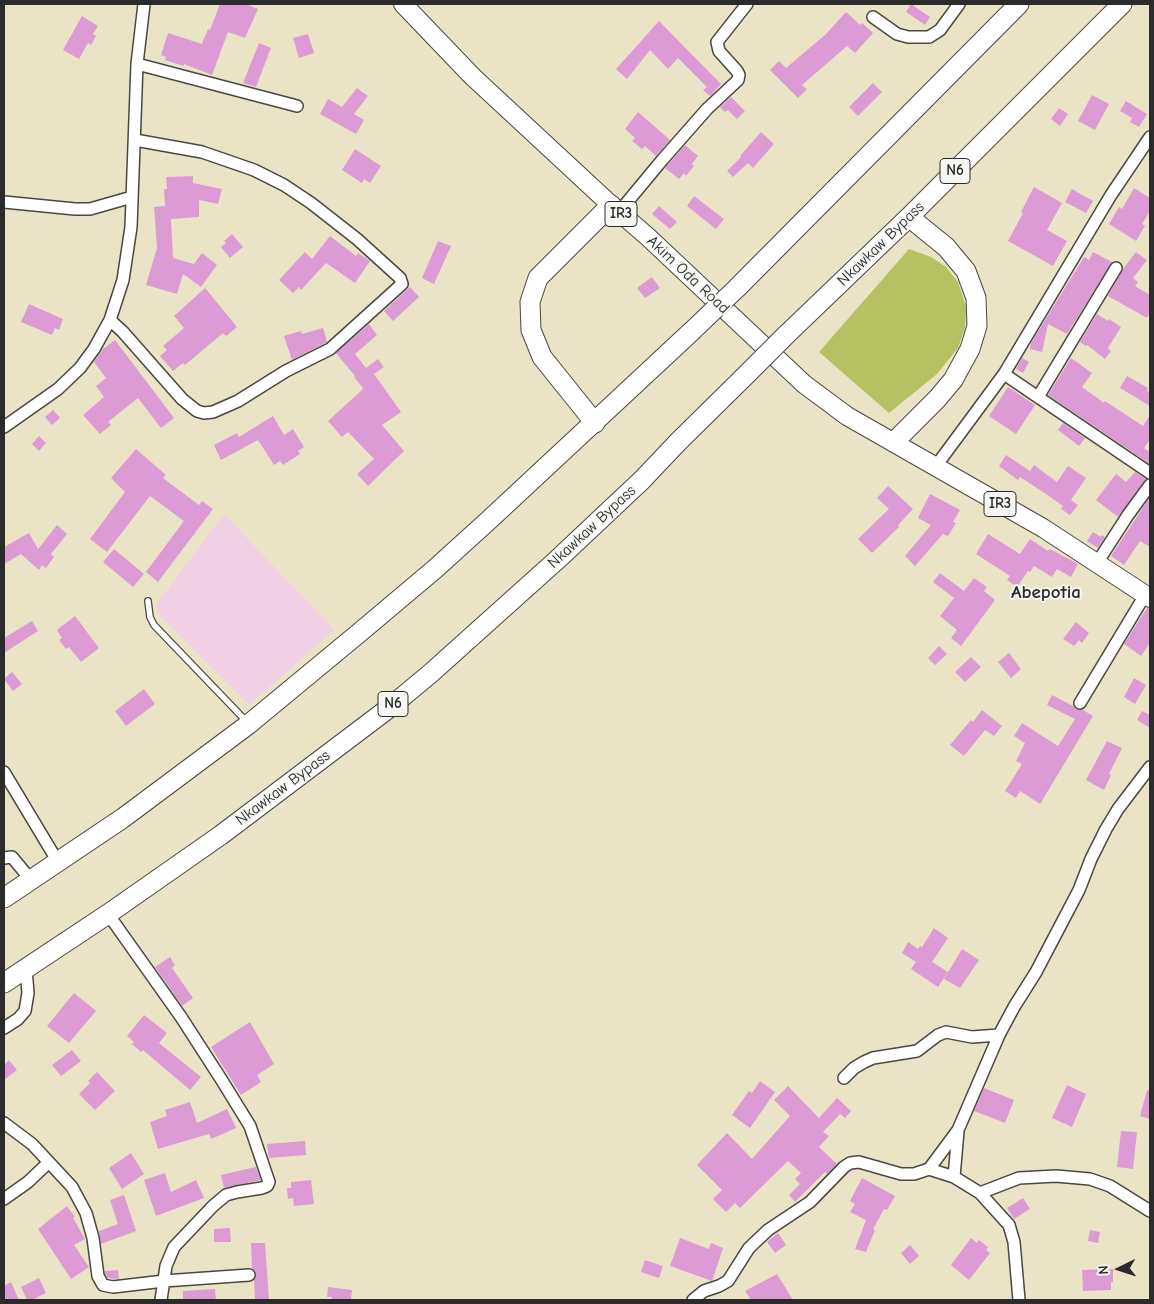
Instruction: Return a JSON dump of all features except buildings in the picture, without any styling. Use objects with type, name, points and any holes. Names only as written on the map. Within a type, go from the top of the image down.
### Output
[{"type":"highway","name":"Nkawkaw Bypass","points":[[4,983],[108,914],[221,835],[431,673],[552,565],[642,480],[679,441],[909,217],[1122,4]]},
{"type":"highway","points":[[4,898],[123,818],[249,724],[435,569],[737,288],[1014,6]]},
{"type":"highway","points":[[594,423],[542,358],[531,330],[530,302],[538,278],[615,209]]},
{"type":"highway","points":[[894,442],[937,399],[953,380],[970,349],[977,326],[976,298],[966,271],[946,247],[909,217]]},
{"type":"main road","name":"Akim Oda Road","points":[[404,4],[473,77],[615,209],[648,237],[804,384],[847,416],[894,442]]},
{"type":"main road","name":"IR3","points":[[894,442],[1043,528],[1148,596]]},
{"type":"street","points":[[4,427],[58,389],[80,368],[94,349],[110,320],[123,280],[131,228],[137,64],[144,4]]},
{"type":"street","points":[[615,209],[707,109],[738,80],[739,75],[737,71],[719,51],[717,42],[747,4]]},
{"type":"street","points":[[873,17],[898,34],[908,37],[929,37],[940,30],[959,4]]},
{"type":"street","points":[[137,64],[298,106]]},
{"type":"street","points":[[936,466],[1004,374],[1111,195],[1150,139]]},
{"type":"street","points":[[110,320],[123,332],[182,399],[197,411],[204,413],[213,412],[238,401],[286,371],[330,349],[402,284],[400,278],[356,239],[311,203],[284,185],[254,170],[202,152],[135,140]]},
{"type":"street","points":[[4,202],[90,209],[132,197]]},
{"type":"street","points":[[1038,397],[1116,268]]},
{"type":"street","points":[[1004,374],[1150,473]]},
{"type":"street","points":[[1097,563],[1150,485]]},
{"type":"street","points":[[1080,703],[1148,596]]},
{"type":"street","points":[[693,1300],[704,1291],[720,1286],[728,1281],[749,1248],[768,1230],[810,1202],[850,1163],[858,1162],[901,1174],[914,1174],[929,1169],[958,1130],[999,1035],[1036,972],[1106,830],[1118,809],[1150,767]]},
{"type":"street","points":[[4,772],[58,862]]},
{"type":"street","points":[[4,858],[12,857],[31,880]]},
{"type":"street","points":[[108,914],[175,1009],[250,1126],[269,1182],[267,1186],[262,1188],[226,1195],[174,1247],[166,1266],[161,1300]]},
{"type":"street","points":[[4,1028],[18,1019],[25,1011],[28,993],[26,968]]},
{"type":"street","points":[[844,1078],[854,1068],[864,1062],[873,1058],[917,1051],[938,1035],[946,1032],[972,1037],[999,1035]]},
{"type":"street","points":[[4,1123],[32,1144],[48,1163],[72,1186],[86,1213],[93,1238],[98,1276],[103,1286],[112,1287],[249,1275]]},
{"type":"street","points":[[954,1177],[958,1130]]},
{"type":"street","points":[[4,1199],[28,1182],[48,1163]]},
{"type":"street","points":[[929,1169],[954,1177],[980,1193],[1008,1224],[1014,1242],[1018,1300]]},
{"type":"street","points":[[980,1193],[1019,1178],[1056,1176],[1090,1179],[1110,1186],[1150,1211]]},
{"type":"lane","points":[[148,601],[150,617],[154,625],[249,724]]},
{"type":"shaded area","points":[[224,514],[334,630],[249,705],[159,615],[156,605]]},
{"type":"green space","points":[[909,249],[931,257],[946,267],[958,282],[966,307],[965,328],[958,348],[937,374],[889,413],[819,352]]},
{"type":"district","name":"Abepotia","points":[[1046,593]]}]
